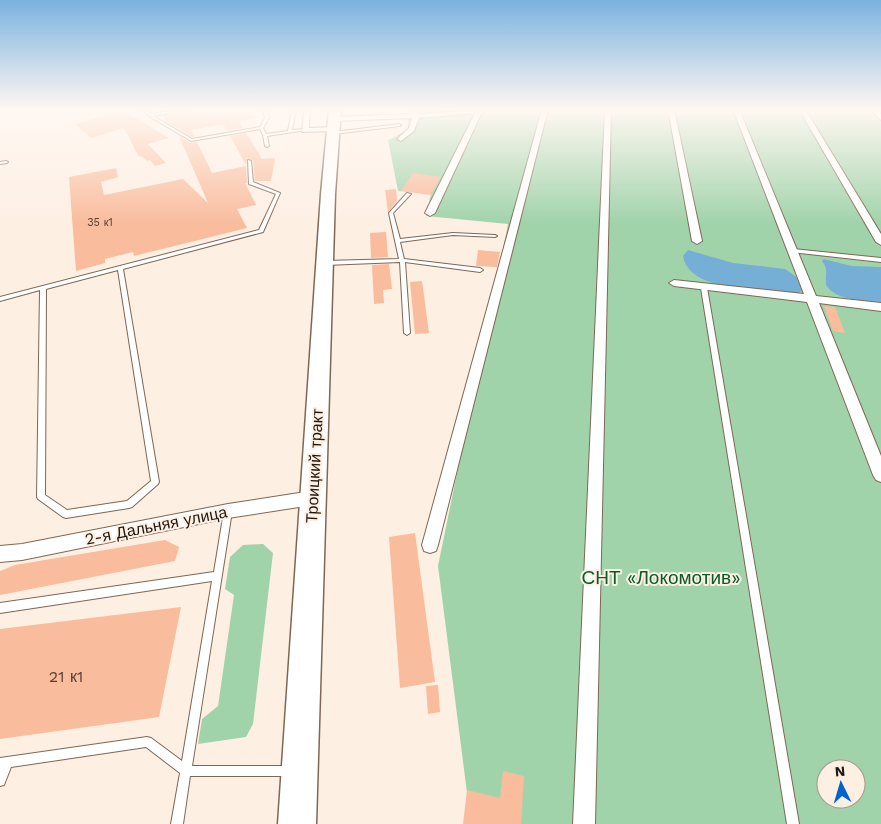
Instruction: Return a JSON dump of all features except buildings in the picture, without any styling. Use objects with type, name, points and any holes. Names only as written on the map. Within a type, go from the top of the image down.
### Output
[{"type":"main road","name":"Троицкий тракт","points":[[297,824],[324,263],[333,147]]},
{"type":"street","points":[[430,214],[461,147]]},
{"type":"street","points":[[430,545],[535,147]]},
{"type":"street","points":[[584,824],[607,147]]},
{"type":"street","points":[[679,147],[697,241]]},
{"type":"street","points":[[751,147],[881,475]]},
{"type":"street","points":[[825,147],[881,242]]},
{"type":"street","points":[[674,283],[704,288],[812,298],[881,307]]},
{"type":"street","name":"2-я Дальняя улица","points":[[0,554],[22,552],[228,511],[312,498]]},
{"type":"lane","points":[[0,299],[261,231],[278,193],[251,183],[249,161]]},
{"type":"lane","points":[[0,163],[6,162]]},
{"type":"lane","points":[[407,332],[402,260],[391,213],[409,194]]},
{"type":"lane","points":[[398,241],[453,234],[495,236]]},
{"type":"lane","points":[[793,251],[881,260]]},
{"type":"lane","points":[[324,263],[402,260],[480,270]]},
{"type":"lane","points":[[43,288],[41,497],[66,514],[129,504],[156,482],[120,268]]},
{"type":"lane","points":[[704,288],[793,824]]},
{"type":"lane","points":[[177,824],[228,511]]},
{"type":"lane","points":[[0,608],[218,576]]},
{"type":"lane","points":[[0,781],[3,762],[147,742],[186,771],[300,771]]},
{"type":"green space","name":"СНТ «Локомотив»","points":[[389,147],[881,147],[881,824],[471,824],[438,566],[508,224],[426,216],[431,193],[398,191]]},
{"type":"green space","points":[[263,544],[273,553],[253,724],[246,737],[198,744],[202,719],[218,706],[234,595],[225,589],[230,557],[243,545]]},
{"type":"water","points":[[688,250],[733,263],[785,269],[798,278],[802,291],[786,293],[759,291],[710,282],[697,276],[688,268],[683,256]]},
{"type":"water","points":[[824,259],[851,266],[881,267],[881,302],[851,299],[836,294],[826,285],[826,270],[822,261]]}]
